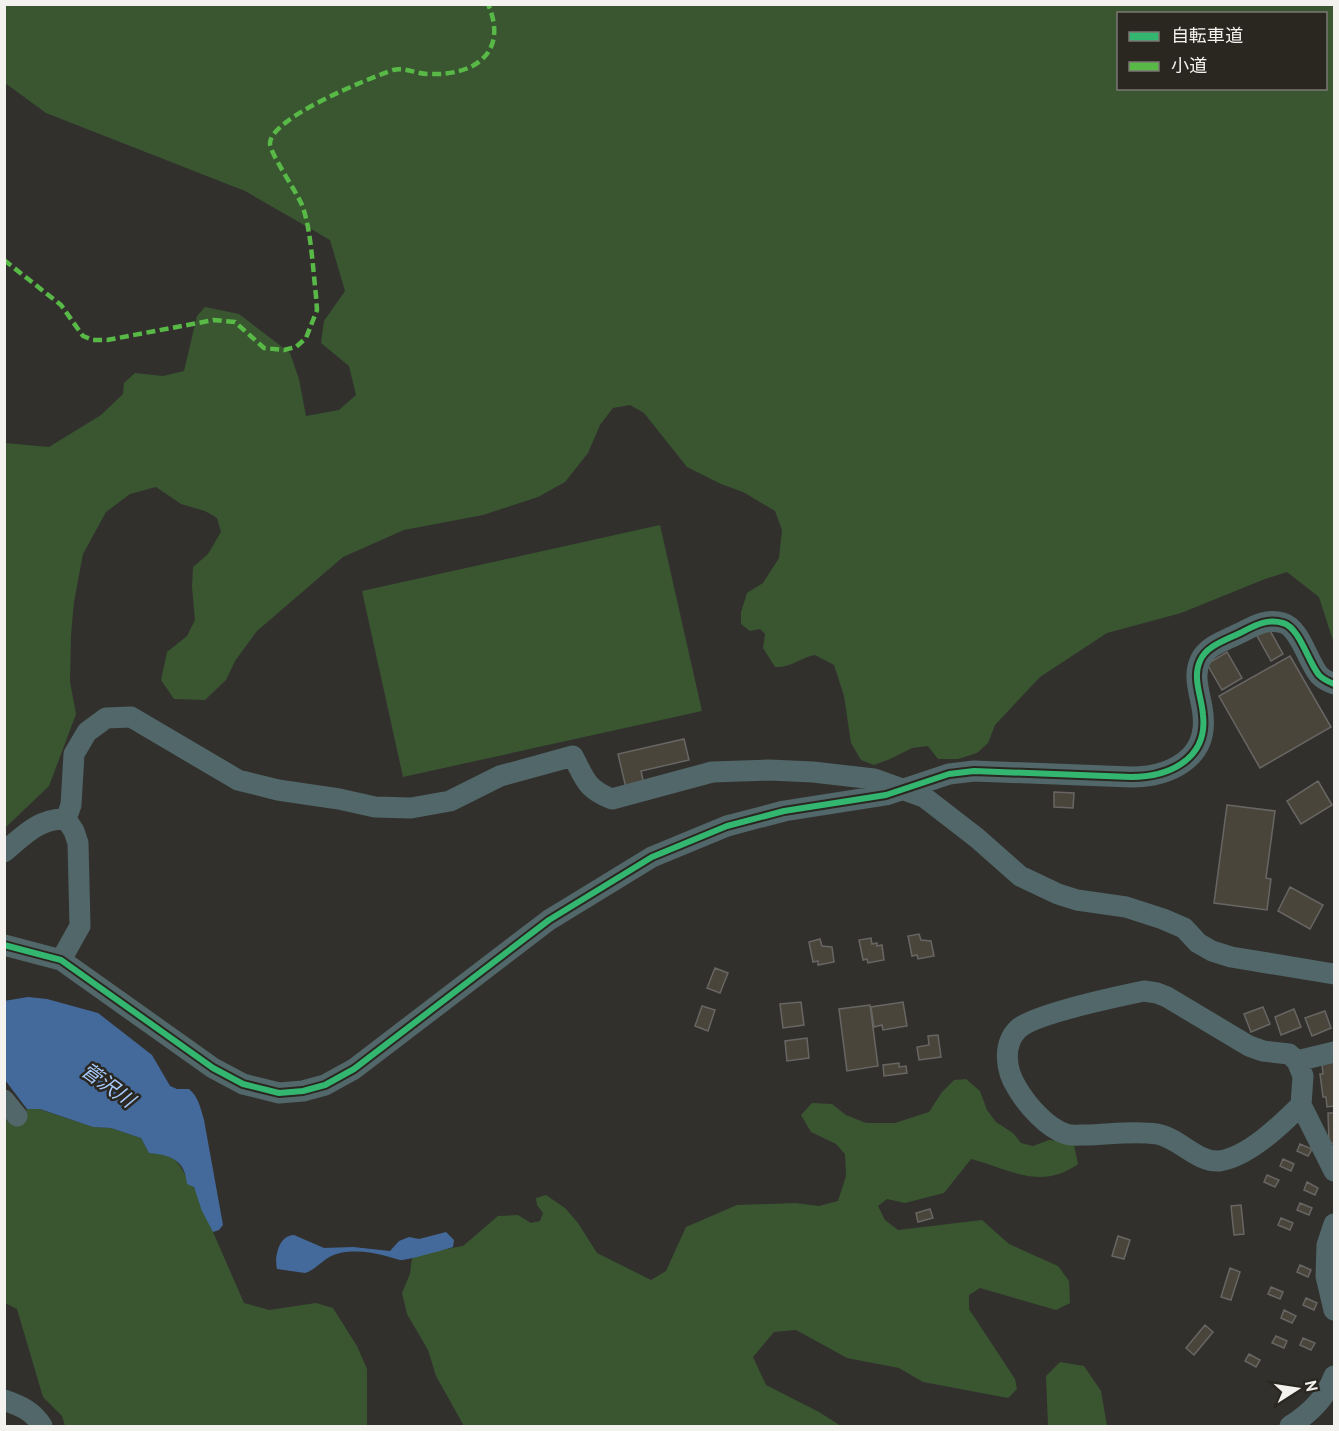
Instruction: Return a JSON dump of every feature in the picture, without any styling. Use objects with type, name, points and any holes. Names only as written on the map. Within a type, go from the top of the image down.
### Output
[{"type":"street","points":[[4,945],[61,960],[213,1068],[243,1084],[279,1093],[303,1091],[326,1085],[354,1069],[549,920],[652,857],[727,826],[784,811],[886,795],[949,774],[974,771],[1150,777],[1173,769],[1193,754],[1203,735],[1204,716],[1197,671],[1200,659],[1209,649],[1261,622],[1273,621],[1286,624],[1296,634],[1319,675],[1335,684]]},
{"type":"street","points":[[66,819],[71,805],[74,754],[87,732],[106,718],[131,717],[238,780],[278,790],[375,807],[411,808],[450,801],[500,776],[573,756],[586,782],[597,793],[612,799],[712,772],[769,770],[874,779],[924,797],[977,838],[1020,876],[1058,894],[1077,900],[1126,907],[1184,928],[1198,943],[1212,951],[1231,957],[1335,974]]},
{"type":"street","points":[[4,852],[32,828],[55,819],[66,819]]},
{"type":"street","points":[[61,960],[80,926],[78,843],[66,819]]},
{"type":"street","points":[[1301,1105],[1276,1130],[1242,1152],[1219,1161],[1204,1159],[1174,1140],[1160,1135],[1142,1132],[1066,1135],[1033,1110],[1010,1077],[1007,1058],[1010,1041],[1019,1028],[1037,1019],[1144,991],[1157,993],[1249,1046],[1263,1051],[1289,1054],[1297,1061],[1303,1076],[1301,1105],[1335,1171]]},
{"type":"street","points":[[1297,1061],[1335,1052]]},
{"type":"street","points":[[1335,1224],[1326,1245],[1326,1276],[1335,1310]]},
{"type":"street","points":[[1290,1426],[1303,1418],[1320,1401],[1335,1376]]},
{"type":"street","points":[[4,1400],[21,1405],[35,1415],[42,1426]]},
{"type":"green space","points":[[5,4],[1334,5],[1334,644],[1319,597],[1287,572],[1181,613],[1107,633],[1040,677],[995,725],[988,743],[977,753],[958,759],[938,759],[928,746],[912,748],[874,765],[861,760],[851,743],[844,696],[834,665],[815,655],[786,666],[775,667],[763,648],[765,634],[760,629],[750,631],[741,624],[741,612],[747,593],[763,583],[779,558],[782,530],[775,511],[743,492],[687,467],[644,413],[630,405],[613,408],[600,425],[588,453],[565,482],[538,497],[483,515],[404,530],[343,557],[257,631],[235,661],[226,680],[205,700],[174,699],[161,680],[167,652],[187,636],[195,620],[193,567],[208,554],[221,532],[217,518],[205,511],[181,504],[156,487],[130,494],[106,512],[83,554],[74,602],[71,635],[70,682],[76,714],[49,786],[5,828],[5,443],[49,447],[101,415],[123,394],[124,383],[135,373],[163,376],[184,371],[197,316],[205,307],[239,314],[290,353],[299,379],[306,416],[339,410],[356,395],[349,366],[321,343],[324,321],[345,291],[330,240],[245,191],[46,113],[5,83]]},
{"type":"green space","points":[[660,525],[702,711],[403,777],[362,591]]},
{"type":"green space","points":[[966,1079],[980,1091],[987,1110],[996,1122],[1013,1133],[1021,1143],[1033,1146],[1049,1140],[1074,1145],[1078,1164],[1064,1172],[1038,1177],[1012,1172],[971,1159],[944,1193],[905,1203],[887,1199],[878,1206],[885,1220],[898,1230],[982,1220],[1009,1244],[1058,1266],[1069,1281],[1070,1303],[1056,1310],[980,1288],[969,1295],[969,1309],[1015,1379],[1017,1389],[1008,1398],[923,1382],[899,1368],[847,1358],[796,1330],[774,1332],[753,1357],[766,1385],[841,1426],[464,1426],[436,1376],[428,1350],[407,1314],[402,1293],[410,1274],[412,1258],[419,1254],[463,1246],[498,1216],[518,1215],[531,1223],[540,1221],[543,1213],[537,1205],[536,1198],[546,1195],[565,1208],[578,1223],[597,1253],[651,1280],[666,1271],[686,1227],[737,1205],[795,1203],[819,1206],[838,1201],[846,1176],[845,1154],[836,1144],[811,1132],[801,1115],[812,1103],[832,1104],[846,1115],[866,1123],[895,1123],[929,1112],[942,1092],[954,1080]]},
{"type":"green space","points":[[27,1109],[39,1109],[93,1127],[111,1128],[141,1138],[149,1153],[168,1156],[176,1160],[196,1192],[244,1303],[269,1310],[316,1303],[333,1308],[357,1346],[367,1369],[367,1426],[65,1426],[62,1416],[43,1397],[17,1309],[5,1303],[4,1119],[15,1126]]},
{"type":"green space","points":[[1060,1362],[1084,1366],[1101,1391],[1107,1426],[1048,1426],[1046,1376]]},
{"type":"water","name":"菅沢川","points":[[28,997],[47,999],[98,1013],[152,1055],[170,1086],[177,1089],[189,1089],[195,1095],[204,1120],[223,1225],[219,1230],[213,1232],[202,1211],[194,1187],[187,1184],[183,1169],[176,1160],[164,1155],[149,1153],[141,1138],[111,1128],[93,1127],[40,1109],[27,1109],[5,1080],[4,1001]]},
{"type":"water","points":[[446,1232],[454,1240],[453,1247],[410,1259],[400,1260],[375,1253],[352,1252],[334,1255],[305,1273],[277,1269],[276,1259],[279,1248],[289,1236],[294,1235],[324,1248],[353,1247],[390,1251],[399,1241],[409,1237],[419,1239]]},
{"type":"building","points":[[1268,627],[1283,654],[1271,661],[1256,634]]},
{"type":"building","points":[[1227,652],[1242,678],[1222,690],[1207,664]]},
{"type":"building","points":[[1290,656],[1331,727],[1260,768],[1219,696]]},
{"type":"building","points":[[684,739],[689,760],[641,771],[644,784],[626,788],[618,754]]},
{"type":"building","points":[[1318,781],[1332,805],[1301,824],[1287,801]]},
{"type":"building","points":[[1054,792],[1074,793],[1073,808],[1054,807]]},
{"type":"building","points":[[1227,805],[1275,811],[1266,878],[1271,879],[1267,910],[1214,903]]},
{"type":"building","points":[[1290,887],[1323,905],[1310,929],[1278,911]]},
{"type":"building","points":[[919,934],[921,940],[931,941],[934,956],[918,959],[917,955],[912,956],[908,936]]},
{"type":"building","points":[[871,938],[872,944],[882,945],[884,960],[868,963],[867,959],[863,960],[859,940]]},
{"type":"building","points":[[820,939],[822,946],[832,947],[834,962],[818,965],[818,961],[813,962],[809,942]]},
{"type":"building","points":[[715,968],[728,973],[720,993],[707,988]]},
{"type":"building","points":[[801,1002],[804,1025],[783,1028],[780,1004]]},
{"type":"building","points":[[903,1002],[907,1026],[883,1030],[882,1025],[874,1027],[871,1007]]},
{"type":"building","points":[[870,1005],[878,1066],[847,1071],[839,1009]]},
{"type":"building","points":[[702,1006],[715,1010],[708,1031],[695,1026]]},
{"type":"building","points":[[1263,1007],[1270,1024],[1251,1032],[1244,1014]]},
{"type":"building","points":[[1294,1009],[1301,1027],[1281,1035],[1275,1017]]},
{"type":"building","points":[[1325,1011],[1331,1028],[1312,1036],[1305,1018]]},
{"type":"building","points":[[938,1035],[941,1057],[919,1060],[917,1047],[929,1045],[928,1036]]},
{"type":"building","points":[[807,1038],[809,1058],[787,1061],[785,1041]]},
{"type":"building","points":[[1334,1062],[1334,1106],[1327,1107],[1326,1097],[1323,1097],[1320,1074],[1323,1074],[1322,1064]]},
{"type":"building","points":[[899,1063],[899,1067],[906,1066],[907,1073],[884,1076],[883,1065]]},
{"type":"building","points":[[1328,1113],[1334,1113],[1334,1143],[1329,1143]]},
{"type":"building","points":[[1300,1144],[1312,1149],[1308,1156],[1297,1151]]},
{"type":"building","points":[[1283,1159],[1294,1164],[1291,1171],[1280,1166]]},
{"type":"building","points":[[1267,1175],[1279,1180],[1275,1187],[1264,1182]]},
{"type":"building","points":[[1307,1182],[1318,1188],[1315,1195],[1304,1190]]},
{"type":"building","points":[[1300,1203],[1312,1208],[1309,1215],[1297,1210]]},
{"type":"building","points":[[1241,1205],[1244,1234],[1234,1235],[1231,1206]]},
{"type":"building","points":[[930,1209],[933,1218],[918,1222],[916,1213]]},
{"type":"building","points":[[1281,1218],[1293,1223],[1290,1230],[1278,1225]]},
{"type":"building","points":[[1118,1236],[1130,1240],[1124,1259],[1112,1256]]},
{"type":"building","points":[[1300,1265],[1311,1270],[1308,1277],[1297,1272]]},
{"type":"building","points":[[1230,1268],[1240,1272],[1231,1300],[1221,1297]]},
{"type":"building","points":[[1271,1287],[1283,1292],[1280,1299],[1268,1294]]},
{"type":"building","points":[[1306,1298],[1317,1303],[1314,1310],[1303,1305]]},
{"type":"building","points":[[1284,1310],[1296,1316],[1292,1323],[1281,1318]]},
{"type":"building","points":[[1205,1325],[1213,1332],[1194,1355],[1186,1348]]},
{"type":"building","points":[[1276,1336],[1287,1341],[1284,1348],[1272,1343]]},
{"type":"building","points":[[1303,1338],[1315,1343],[1311,1350],[1300,1345]]},
{"type":"building","points":[[1249,1354],[1260,1360],[1256,1367],[1245,1361]]},
{"type":"marked path","points":[[4,260],[61,305],[83,336],[93,340],[107,340],[214,320],[235,322],[264,348],[284,350],[296,347],[306,338],[317,310],[313,262],[308,225],[302,205],[271,149],[270,144],[274,134],[302,111],[322,100],[393,70],[445,74],[473,66],[483,58],[494,36],[488,4]]},
{"type":"cycle path","points":[[4,945],[61,960],[213,1068],[243,1084],[279,1093],[303,1091],[325,1085],[354,1069],[549,920],[652,857],[727,826],[784,811],[886,795],[949,774],[974,771],[1131,777],[1159,774],[1183,762],[1199,743],[1203,730],[1203,715],[1197,674],[1203,656],[1217,644],[1266,622],[1283,623],[1289,626],[1299,638],[1319,675],[1334,684]]}]
